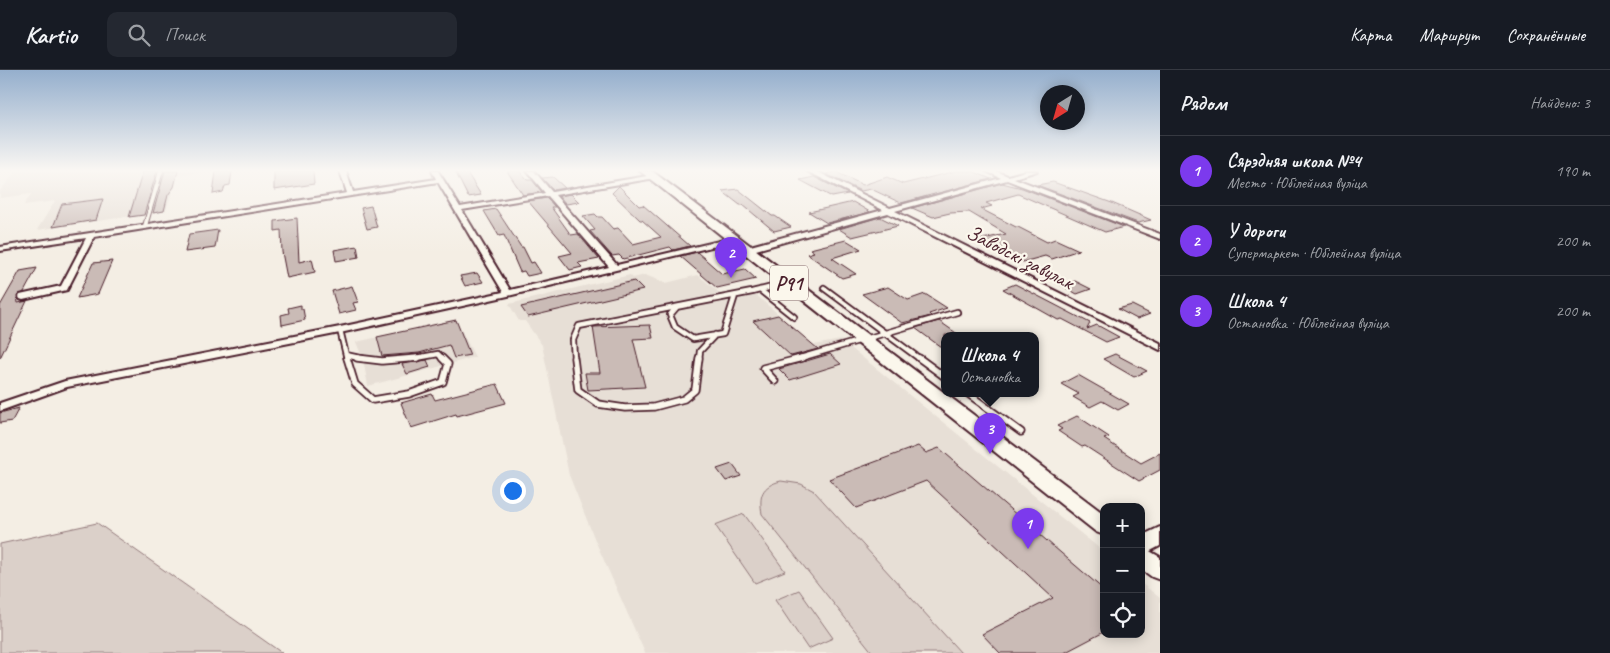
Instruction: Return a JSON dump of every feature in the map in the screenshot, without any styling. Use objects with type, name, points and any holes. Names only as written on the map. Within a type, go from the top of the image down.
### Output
[{"type":"main road","name":"Р91","points":[[679,198],[1100,523]]},
{"type":"main road","points":[[1145,559],[1160,570]]},
{"type":"street","points":[[0,249],[324,198]]},
{"type":"street","points":[[451,198],[508,293]]},
{"type":"street","points":[[458,209],[525,198]]},
{"type":"street","points":[[555,198],[615,268]]},
{"type":"street","name":"Заводскі завулак","points":[[863,198],[1160,347]]},
{"type":"street","points":[[746,250],[939,198]]},
{"type":"street","points":[[1058,198],[1160,237]]},
{"type":"street","points":[[23,297],[64,288],[91,235]]},
{"type":"street","points":[[0,407],[65,384],[340,330],[508,293],[732,240]]},
{"type":"street","points":[[1145,544],[1160,535]]},
{"type":"lane","points":[[145,226],[153,198]]},
{"type":"lane","points":[[713,244],[736,261]]},
{"type":"lane","points":[[714,335],[700,351],[695,390],[684,399],[654,407],[625,408],[598,404],[578,390],[579,378],[573,345],[574,332],[579,326],[735,296],[788,283]]},
{"type":"lane","points":[[824,288],[941,374]]},
{"type":"lane","points":[[760,290],[794,317]]},
{"type":"lane","points":[[677,307],[670,316],[675,327],[693,339],[723,334],[735,296]]},
{"type":"lane","points":[[775,381],[763,368],[863,341],[957,312]]},
{"type":"lane","points":[[340,330],[346,355],[356,384],[374,400],[390,399],[431,388],[443,382],[448,364],[438,354],[394,362],[362,360],[346,355]]},
{"type":"lane","points":[[973,397],[1021,432]]},
{"type":"shaded area","points":[[28,198],[170,198],[166,211],[37,230],[55,201],[24,205]]},
{"type":"shaded area","points":[[630,275],[633,278],[645,275],[666,283],[698,275],[721,294],[748,288],[814,345],[841,340],[1100,549],[1100,638],[1145,638],[1145,586],[1160,598],[1160,653],[645,653],[595,540],[569,475],[542,345],[525,321],[519,321],[509,304]]},
{"type":"shaded area","points":[[456,320],[475,357],[368,386],[363,359],[356,342]]},
{"type":"shaded area","points":[[781,481],[801,484],[814,491],[961,653],[873,653],[762,514],[761,497],[765,489]]},
{"type":"shaded area","points":[[744,514],[785,571],[755,583],[715,525]]},
{"type":"shaded area","points":[[97,523],[282,653],[0,653],[0,544]]},
{"type":"shaded area","points":[[799,590],[833,638],[808,649],[775,600]]},
{"type":"building","points":[[135,198],[149,198],[144,215],[129,217]]},
{"type":"building","points":[[157,198],[167,198],[164,211],[153,213]]},
{"type":"building","points":[[547,198],[555,207],[551,207],[571,235],[578,234],[599,259],[578,263],[582,267],[570,270],[559,256],[572,253],[528,201]]},
{"type":"building","points":[[561,198],[575,198],[579,202],[566,204]]},
{"type":"building","points":[[617,198],[631,198],[639,206],[643,205],[690,246],[673,250],[670,247],[623,259],[619,255],[612,256],[590,231],[595,230],[583,216],[595,214],[598,217],[602,217],[613,229],[618,228],[633,244],[661,237]]},
{"type":"building","points":[[731,198],[750,198],[772,216],[775,216],[791,227],[774,231],[743,205],[740,205]]},
{"type":"building","points":[[891,198],[919,198],[901,203]]},
{"type":"building","points":[[947,198],[1003,198],[986,203],[992,206],[981,209],[1047,242],[1055,239],[1079,250],[1052,259],[1045,256],[1023,262],[1018,259],[1014,260],[978,240],[1006,234],[969,212],[950,213],[933,217],[912,208]]},
{"type":"building","points":[[1028,198],[1049,198],[1124,227],[1105,232]]},
{"type":"building","points":[[1072,198],[1099,198],[1151,220],[1138,223]]},
{"type":"building","points":[[103,199],[96,220],[53,227],[62,204]]},
{"type":"building","points":[[853,202],[870,212],[827,223],[809,212]]},
{"type":"building","points":[[371,206],[377,227],[367,229],[361,208]]},
{"type":"building","points":[[496,209],[521,247],[523,247],[531,263],[534,262],[541,273],[527,276],[524,271],[520,272],[504,235],[499,236],[484,211]]},
{"type":"building","points":[[880,217],[898,226],[852,237],[839,229]]},
{"type":"building","points":[[297,218],[299,262],[312,259],[315,272],[287,278],[282,252],[281,230],[275,231],[275,221]]},
{"type":"building","points":[[218,230],[215,248],[185,252],[189,234]]},
{"type":"building","points":[[846,240],[861,249],[832,258],[856,274],[842,278],[807,254],[814,252],[810,249]]},
{"type":"building","points":[[357,246],[359,257],[336,261],[334,250]]},
{"type":"building","points":[[697,252],[722,274],[745,269],[756,279],[717,288],[680,256]]},
{"type":"building","points":[[112,261],[98,294],[77,298],[93,263]]},
{"type":"building","points":[[37,268],[24,292],[17,296],[18,303],[27,301],[0,358],[0,306],[20,271]]},
{"type":"building","points":[[477,273],[483,282],[465,286],[460,276]]},
{"type":"building","points":[[634,281],[643,290],[528,317],[521,307]]},
{"type":"building","points":[[1075,281],[1091,289],[1077,294],[1061,285]]},
{"type":"building","points":[[1015,284],[1090,323],[1087,329],[1097,325],[1119,337],[1106,342],[1062,319],[1058,320],[1003,289]]},
{"type":"building","points":[[352,286],[358,302],[353,303],[356,310],[339,314],[332,291]]},
{"type":"building","points":[[888,287],[908,300],[925,294],[947,308],[929,314],[931,316],[902,323],[862,294]]},
{"type":"building","points":[[301,305],[305,320],[282,325],[281,315],[289,313],[288,308]]},
{"type":"building","points":[[1132,305],[1150,314],[1137,319],[1118,309]]},
{"type":"building","points":[[778,315],[818,349],[791,356],[753,321]]},
{"type":"building","points":[[456,320],[470,355],[454,358],[449,345],[419,353],[382,356],[377,337]]},
{"type":"building","points":[[939,321],[955,332],[941,332],[941,347],[915,328]]},
{"type":"building","points":[[650,325],[653,338],[633,339],[645,387],[588,390],[585,373],[600,373],[593,327]]},
{"type":"building","points":[[830,354],[841,364],[790,380],[779,369]]},
{"type":"building","points":[[1115,354],[1147,371],[1134,377],[1103,359]]},
{"type":"building","points":[[427,360],[430,367],[407,374],[402,364]]},
{"type":"building","points":[[1078,375],[1129,404],[1118,410],[1102,401],[1090,407],[1073,397],[1079,394],[1061,384]]},
{"type":"building","points":[[497,384],[506,403],[457,416],[456,414],[411,428],[401,403],[432,394],[435,400]]},
{"type":"building","points":[[19,408],[12,421],[0,423],[0,413]]},
{"type":"building","points":[[1077,416],[1109,437],[1104,439],[1141,463],[1160,453],[1160,470],[1139,481],[1058,431],[1062,429],[1057,426]]},
{"type":"building","points":[[918,446],[926,453],[939,448],[1100,587],[1100,634],[1064,653],[1000,653],[982,634],[1053,598],[926,481],[856,508],[829,479]]},
{"type":"building","points":[[732,464],[741,476],[726,481],[717,469]]},
{"type":"place","name":"У дороги","points":[[731,278]]},
{"type":"place","name":"Школа 4","points":[[990,454]]},
{"type":"place","name":"Сярэдняя школа №4","points":[[1028,549]]}]
